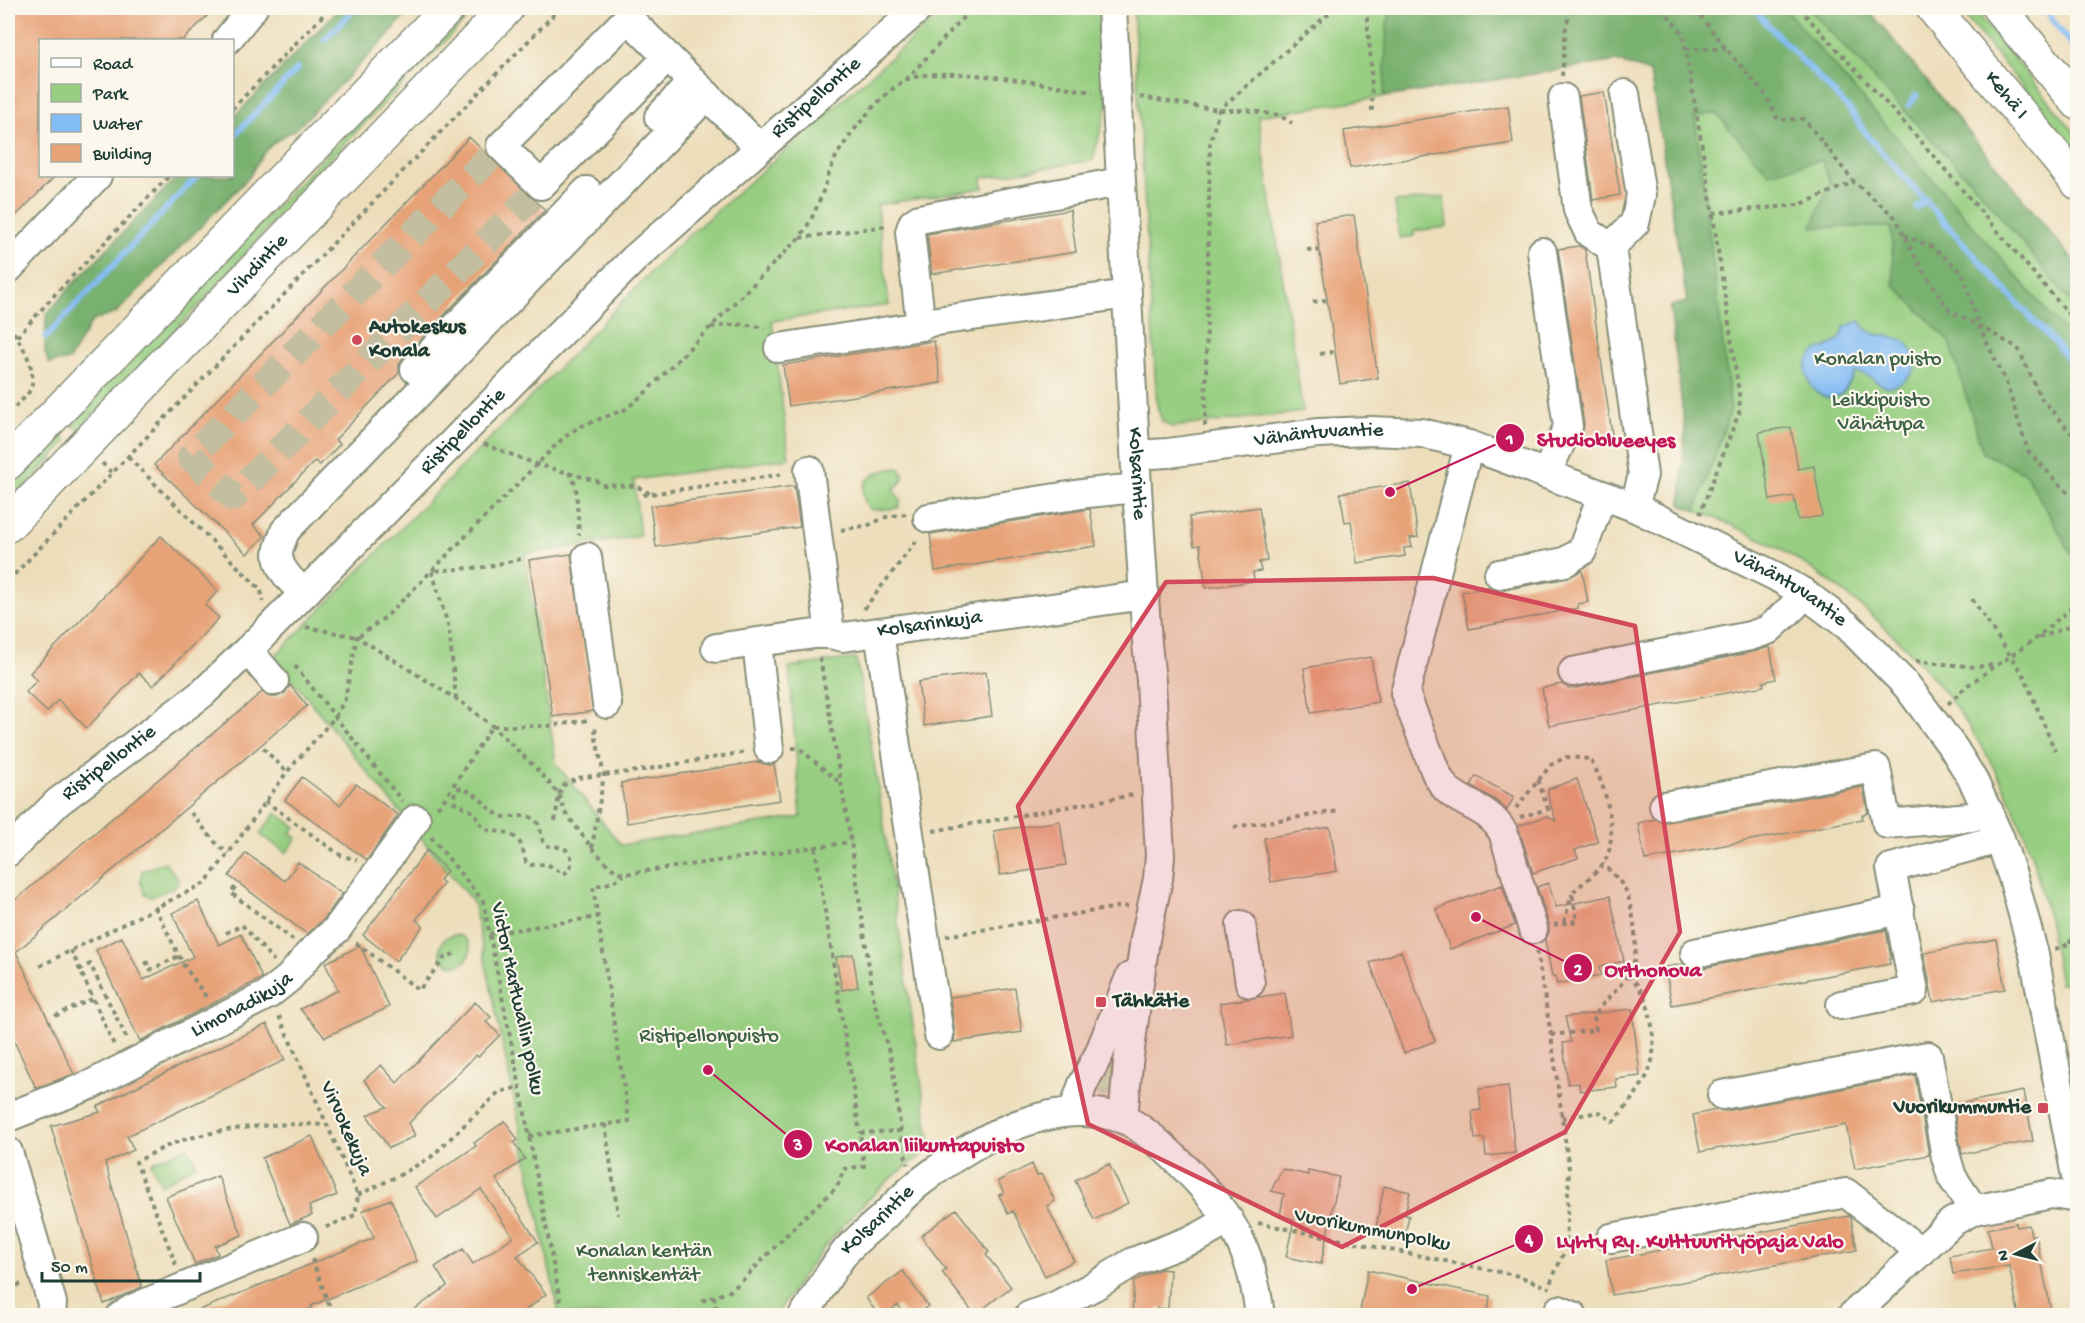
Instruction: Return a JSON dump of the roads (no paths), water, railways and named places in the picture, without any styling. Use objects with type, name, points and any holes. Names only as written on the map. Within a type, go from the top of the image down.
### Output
[{"type":"main road","name":"Vihdintie","points":[[8,463],[448,8]]},
{"type":"main road","name":"Vihdintie","points":[[8,525],[507,8]]},
{"type":"main road","name":"Kehä I","points":[[1933,8],[2078,183]]},
{"type":"main road","points":[[1999,8],[2078,103]]},
{"type":"street","points":[[228,39],[254,8]]},
{"type":"street","name":"Ristipellontie","points":[[8,852],[58,802],[203,693],[305,594],[634,259],[919,8]]},
{"type":"street","name":"Kolsarintie","points":[[803,1316],[847,1251],[918,1183],[974,1144],[996,1132],[1027,1120],[1073,1112],[1123,1119],[1128,1063],[1145,939],[1161,856],[1137,488],[1112,8]]},
{"type":"street","points":[[668,57],[536,191],[496,152],[628,18],[700,88],[759,147]]},
{"type":"street","points":[[271,518],[700,88]]},
{"type":"street","points":[[305,594],[291,581],[281,566],[278,555],[285,531],[700,88]]},
{"type":"street","points":[[1611,247],[1635,223],[1641,195],[1625,94]]},
{"type":"street","points":[[1563,98],[1578,210],[1589,233],[1611,247],[1643,475],[1634,507]]},
{"type":"street","points":[[8,269],[96,177]]},
{"type":"street","points":[[921,326],[910,232],[913,223],[920,219],[1120,182]]},
{"type":"street","points":[[1542,252],[1568,428],[1546,474]]},
{"type":"street","points":[[784,347],[921,326],[930,322],[1127,294]]},
{"type":"street","name":"Vähäntuvantie","points":[[1136,455],[1318,433],[1370,431],[1422,433],[1469,445],[1634,507],[1755,565],[1804,593],[1848,626],[1907,686],[1954,749],[1989,812],[2014,881],[2034,955],[2078,1187]]},
{"type":"street","points":[[1469,445],[1406,693],[1436,773],[1448,791],[1506,826],[1533,929]]},
{"type":"street","points":[[809,470],[829,635]]},
{"type":"street","points":[[928,518],[1088,493],[1137,488]]},
{"type":"street","points":[[1499,574],[1565,562],[1582,551],[1602,495]]},
{"type":"street","points":[[587,557],[607,704]]},
{"type":"street","points":[[1573,672],[1750,636],[1768,630],[1793,607],[1804,593]]},
{"type":"street","name":"Kolsarinkuja","points":[[716,648],[829,635],[879,632],[1145,595]]},
{"type":"street","points":[[879,632],[939,1035]]},
{"type":"street","points":[[757,643],[769,749]]},
{"type":"street","points":[[248,650],[284,673]]},
{"type":"street","points":[[1664,806],[1876,768],[1887,824],[1971,817],[1989,812]]},
{"type":"street","name":"Limonadikuja","points":[[8,1117],[99,1093],[131,1064],[279,986],[310,953],[337,929],[416,819]]},
{"type":"street","points":[[1841,1005],[1914,991],[1891,867],[2000,839]]},
{"type":"street","points":[[1695,952],[1900,910]]},
{"type":"street","points":[[1241,925],[1250,983]]},
{"type":"street","name":"Kolsarintie","points":[[1073,1112],[1145,939]]},
{"type":"street","points":[[1722,1095],[1928,1056],[1946,1157],[1952,1177],[1974,1210]]},
{"type":"street","points":[[1123,1119],[1136,1126],[1175,1158],[1212,1196],[1232,1224],[1247,1256],[1260,1316]]},
{"type":"street","points":[[8,1152],[52,1303],[51,1316]]},
{"type":"street","points":[[1611,1238],[1846,1193],[1921,1252]]},
{"type":"street","points":[[1852,1316],[1952,1222],[1974,1210],[2051,1194],[2078,1198]]},
{"type":"street","points":[[1029,1316],[1056,1306],[1133,1262],[1232,1224]]},
{"type":"street","points":[[121,1316],[303,1237]]},
{"type":"water","points":[[1860,321],[1866,329],[1873,333],[1906,342],[1915,361],[1912,374],[1889,387],[1883,386],[1868,376],[1855,373],[1846,389],[1838,396],[1832,398],[1819,394],[1807,376],[1807,363],[1816,352],[1838,340],[1844,327]]},
{"type":"waterway","points":[[324,40],[356,8]]},
{"type":"waterway","points":[[1754,8],[1849,109],[1870,139],[2078,371]]},
{"type":"waterway","points":[[2044,8],[2078,54]]},
{"type":"waterway","points":[[234,136],[298,68]]},
{"type":"waterway","points":[[1909,105],[1917,95]]},
{"type":"waterway","points":[[46,337],[196,177]]},
{"type":"waterway","points":[[1917,208],[1926,199]]},
{"type":"tunnel","points":[[490,157],[191,457],[233,497],[531,197]]},
{"type":"place","name":"Autokeskus Konala","points":[[357,340]]},
{"type":"place","name":"Studioblueeyes","points":[[1390,492]]},
{"type":"place","name":"Orthonova","points":[[1476,917]]},
{"type":"place","name":"Tähkätie","points":[[1101,1002]]},
{"type":"place","name":"Konalan liikuntapuisto","points":[[708,1070]]},
{"type":"place","name":"Vuorikummuntie","points":[[2043,1108]]},
{"type":"place","name":"Lyhty Ry. Kulttuurityöpaja Valo","points":[[1412,1289]]},
{"type":"park label","name":"Konalan puisto","points":[[1878,360]]},
{"type":"park label","name":"Leikkipuisto Vähätupa","points":[[1881,413]]},
{"type":"park label","name":"Ristipellonpuisto","points":[[709,1037]]},
{"type":"park label","name":"Konalan kentän tenniskentät","points":[[644,1264]]}]
